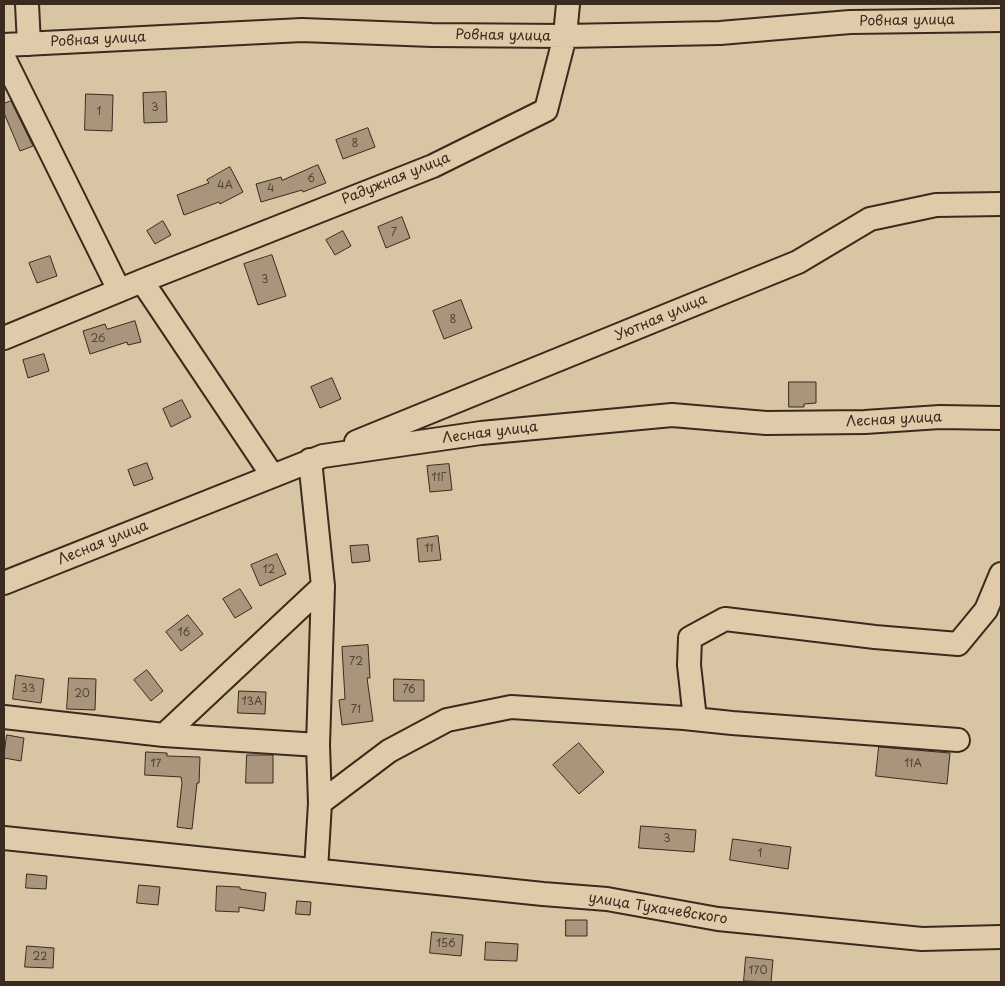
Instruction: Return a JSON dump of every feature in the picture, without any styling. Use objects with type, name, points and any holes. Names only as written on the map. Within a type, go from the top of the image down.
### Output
[{"type":"street","points":[[27,4],[29,44]]},
{"type":"street","name":"Радужная улица","points":[[142,280],[433,166],[546,110],[565,36],[568,4]]},
{"type":"street","name":"Ровная улица","points":[[4,45],[302,30],[432,35],[565,36],[720,33],[850,22],[1001,20]]},
{"type":"street","points":[[4,58],[119,290]]},
{"type":"street","name":"Уютная улица","points":[[317,458],[798,262],[870,219],[936,205],[1001,204]]},
{"type":"street","points":[[4,338],[142,280],[272,475]]},
{"type":"street","name":"Лесная улица","points":[[4,584],[317,458],[481,433],[672,414],[766,423],[866,422],[940,417],[1001,418]]},
{"type":"street","points":[[4,838],[316,870],[320,803],[318,745],[323,586],[317,458]]},
{"type":"street","points":[[695,719],[689,665],[690,638],[725,619],[875,637],[958,644],[986,610],[1001,574]]},
{"type":"street","points":[[164,735],[323,586]]},
{"type":"street","points":[[320,803],[389,751],[447,720],[511,707],[695,719],[958,740]]},
{"type":"street","points":[[4,717],[164,735],[318,745]]},
{"type":"street","name":"улица Тухачевского","points":[[316,870],[607,899],[718,919],[922,939],[1001,937]]},
{"type":"building","points":[[166,92],[167,122],[144,123],[143,93]]},
{"type":"building","points":[[86,94],[113,95],[112,131],[85,130]]},
{"type":"building","points":[[11,101],[33,146],[20,151],[4,113],[4,104]]},
{"type":"building","points":[[368,128],[375,147],[343,159],[336,140]]},
{"type":"building","points":[[318,165],[326,183],[303,192],[302,190],[261,202],[256,184],[281,177],[282,180]]},
{"type":"building","points":[[230,167],[243,192],[220,204],[219,202],[184,215],[177,195],[209,183],[207,180]]},
{"type":"building","points":[[402,217],[410,238],[386,248],[378,227]]},
{"type":"building","points":[[163,221],[171,235],[155,244],[147,231]]},
{"type":"building","points":[[343,231],[351,246],[335,255],[326,240]]},
{"type":"building","points":[[272,255],[286,296],[258,305],[244,264]]},
{"type":"building","points":[[50,256],[57,276],[37,283],[29,263]]},
{"type":"building","points":[[461,300],[472,328],[444,339],[433,311]]},
{"type":"building","points":[[135,321],[141,342],[128,345],[127,342],[90,354],[83,331],[105,324],[107,329]]},
{"type":"building","points":[[44,354],[49,371],[28,378],[23,360]]},
{"type":"building","points":[[332,378],[341,399],[320,408],[311,387]]},
{"type":"building","points":[[789,382],[816,382],[816,403],[804,404],[804,407],[789,407]]},
{"type":"building","points":[[182,400],[191,417],[171,427],[163,409]]},
{"type":"building","points":[[147,463],[153,479],[134,486],[128,470]]},
{"type":"building","points":[[449,464],[452,490],[430,492],[427,466]]},
{"type":"building","points":[[438,536],[441,560],[419,562],[417,539]]},
{"type":"building","points":[[368,545],[370,561],[352,563],[350,546]]},
{"type":"building","points":[[277,554],[286,574],[260,586],[251,565]]},
{"type":"building","points":[[240,589],[252,608],[235,618],[223,599]]},
{"type":"building","points":[[188,615],[203,634],[181,651],[166,632]]},
{"type":"building","points":[[368,645],[370,678],[367,678],[373,721],[342,725],[339,700],[345,699],[342,647]]},
{"type":"building","points":[[147,670],[163,691],[151,701],[134,680]]},
{"type":"building","points":[[16,675],[44,679],[41,703],[13,699]]},
{"type":"building","points":[[69,678],[96,679],[95,710],[67,709]]},
{"type":"building","points":[[394,679],[424,680],[424,701],[394,701]]},
{"type":"building","points":[[239,691],[266,692],[265,714],[238,713]]},
{"type":"building","points":[[7,735],[24,738],[21,761],[4,758]]},
{"type":"building","points":[[579,743],[604,772],[579,794],[553,765]]},
{"type":"building","points":[[879,747],[950,753],[947,784],[876,776]]},
{"type":"building","points":[[146,752],[167,753],[167,756],[200,757],[199,783],[197,783],[192,829],[177,827],[181,777],[145,775]]},
{"type":"building","points":[[247,755],[273,755],[273,783],[246,783]]},
{"type":"building","points":[[641,826],[696,830],[694,852],[639,848]]},
{"type":"building","points":[[733,839],[791,847],[788,869],[730,860]]},
{"type":"building","points":[[27,874],[47,876],[46,889],[26,888]]},
{"type":"building","points":[[139,885],[160,887],[158,905],[137,903]]},
{"type":"building","points":[[217,886],[240,887],[240,889],[266,893],[264,911],[239,907],[239,912],[216,911]]},
{"type":"building","points":[[297,901],[311,902],[310,915],[296,914]]},
{"type":"building","points":[[566,920],[587,920],[587,936],[566,936]]},
{"type":"building","points":[[432,932],[463,935],[461,956],[430,953]]},
{"type":"building","points":[[486,942],[518,944],[517,961],[485,960]]},
{"type":"building","points":[[27,946],[54,948],[53,968],[25,967]]},
{"type":"building","points":[[746,957],[773,960],[771,982],[744,981]]}]
